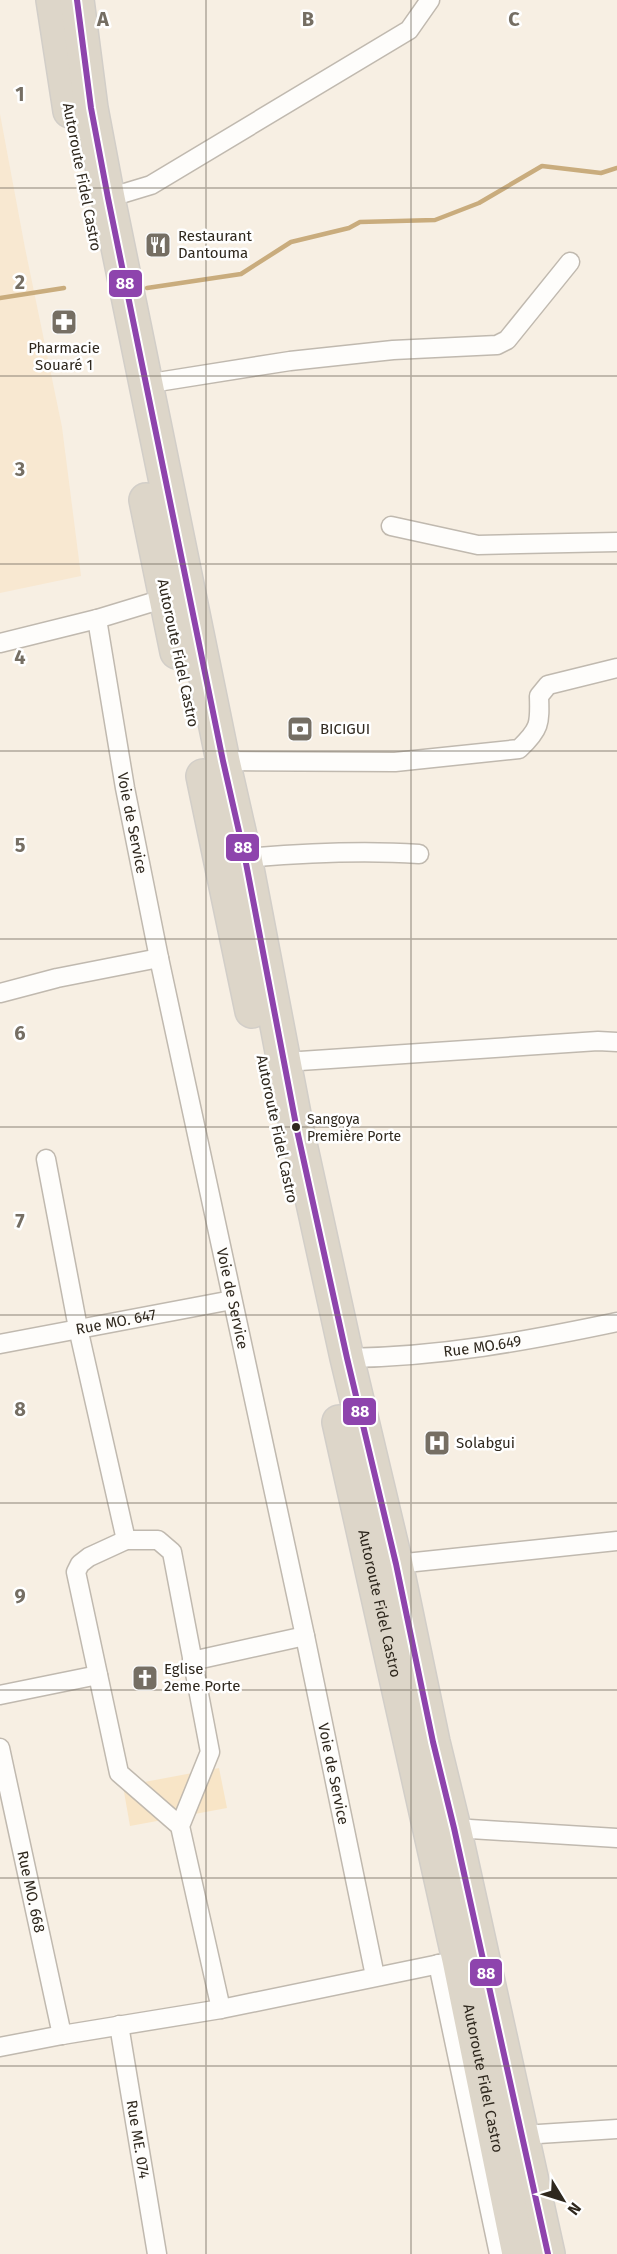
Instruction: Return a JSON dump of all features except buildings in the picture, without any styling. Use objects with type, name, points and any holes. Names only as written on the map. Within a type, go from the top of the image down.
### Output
[{"type":"highway","name":"Autoroute Fidel Castro","points":[[53,0],[67,97],[88,212],[166,598],[347,1460],[472,2078],[519,2254]]},
{"type":"highway","name":"Autoroute Fidel Castro","points":[[78,0],[92,108],[108,198],[223,761],[245,858],[297,1130],[346,1358],[396,1564],[433,1742],[548,2254]]},
{"type":"street","points":[[108,198],[152,185],[409,30],[430,0]]},
{"type":"street","points":[[145,384],[302,360],[393,350],[497,345],[507,340],[570,262]]},
{"type":"street","points":[[391,526],[478,544],[617,542]]},
{"type":"street","points":[[0,643],[98,619],[166,598]]},
{"type":"street","name":"Voie de Service","points":[[98,619],[125,788],[159,958],[305,1636],[375,1976]]},
{"type":"street","points":[[223,761],[395,762],[519,748],[531,737],[540,722],[539,696],[548,686],[617,668]]},
{"type":"street","points":[[245,858],[341,853],[419,854]]},
{"type":"street","points":[[0,993],[57,978],[159,958]]},
{"type":"street","points":[[285,1062],[598,1041],[617,1042]]},
{"type":"street","points":[[46,1159],[78,1328],[126,1540]]},
{"type":"street","name":"Rue MO. 647","points":[[0,1344],[232,1300]]},
{"type":"street","name":"Rue MO.649","points":[[346,1358],[396,1358],[525,1342],[617,1322]]},
{"type":"street","points":[[180,1826],[119,1773],[76,1572],[80,1564],[89,1557],[126,1540],[158,1540],[172,1552],[210,1752],[180,1826],[221,2009]]},
{"type":"street","points":[[396,1564],[617,1541]]},
{"type":"street","points":[[192,1661],[305,1636]]},
{"type":"street","points":[[0,1695],[98,1675]]},
{"type":"street","name":"Rue MO. 668","points":[[0,1748],[62,2035]]},
{"type":"street","points":[[454,1828],[617,1838]]},
{"type":"street","points":[[0,2047],[221,2009],[448,1962]]},
{"type":"street","name":"Rue ME. 074","points":[[119,2025],[157,2254]]},
{"type":"street","points":[[472,2078],[499,2254]]},
{"type":"street","points":[[523,2135],[617,2129]]},
{"type":"shaded area","points":[[0,114],[62,427],[81,576],[0,593]]},
{"type":"shaded area","points":[[219,1768],[227,1808],[130,1826],[123,1786]]},
{"type":"waterway","points":[[147,288],[241,274],[291,242],[349,228],[360,222],[435,220],[479,203],[542,166],[601,173],[617,168]]},
{"type":"waterway","points":[[0,298],[64,288]]},
{"type":"transit line","name":"88","points":[[77,0],[91,108],[108,198],[223,761],[245,858],[297,1130],[347,1358],[396,1564],[433,1742],[548,2254]]},
{"type":"place","name":"Restaurant Dantouma","points":[[158,245]]},
{"type":"place","name":"Pharmacie Souaré 1","points":[[64,322]]},
{"type":"place","name":"BICIGUI","points":[[300,729]]},
{"type":"place","name":"Sangoya Première Porte","points":[[296,1127]]},
{"type":"place","name":"Solabgui","points":[[437,1443]]},
{"type":"place","name":"Eglise 2eme Porte","points":[[145,1678]]}]
